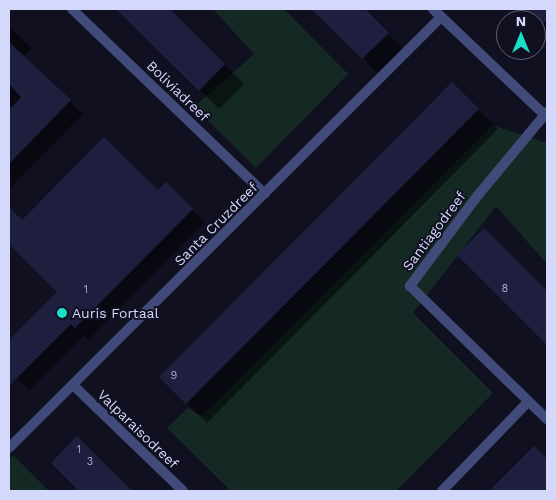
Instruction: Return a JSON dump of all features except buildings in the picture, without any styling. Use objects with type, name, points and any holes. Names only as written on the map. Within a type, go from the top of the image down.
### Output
[{"type":"street","name":"Boliviadreef","points":[[72,9],[265,194]]},
{"type":"street","points":[[433,9],[546,115]]},
{"type":"street","name":"Santa Cruzdreef","points":[[9,448],[74,386],[441,17]]},
{"type":"street","name":"Santiagodreef","points":[[546,115],[478,195],[410,286],[547,419]]},
{"type":"street","name":"Valparaisodreef","points":[[74,386],[183,491]]},
{"type":"street","points":[[442,491],[528,402]]},
{"type":"green space","points":[[213,9],[284,9],[348,74],[256,168],[194,107],[254,54]]},
{"type":"green space","points":[[492,125],[547,143],[547,264],[496,206],[413,313],[493,393],[396,491],[231,491],[167,428],[188,408],[201,416]]},
{"type":"green space","points":[[14,456],[49,491],[9,491],[9,457]]},
{"type":"place","name":"Auris Fortaal","points":[[62,313]]}]
